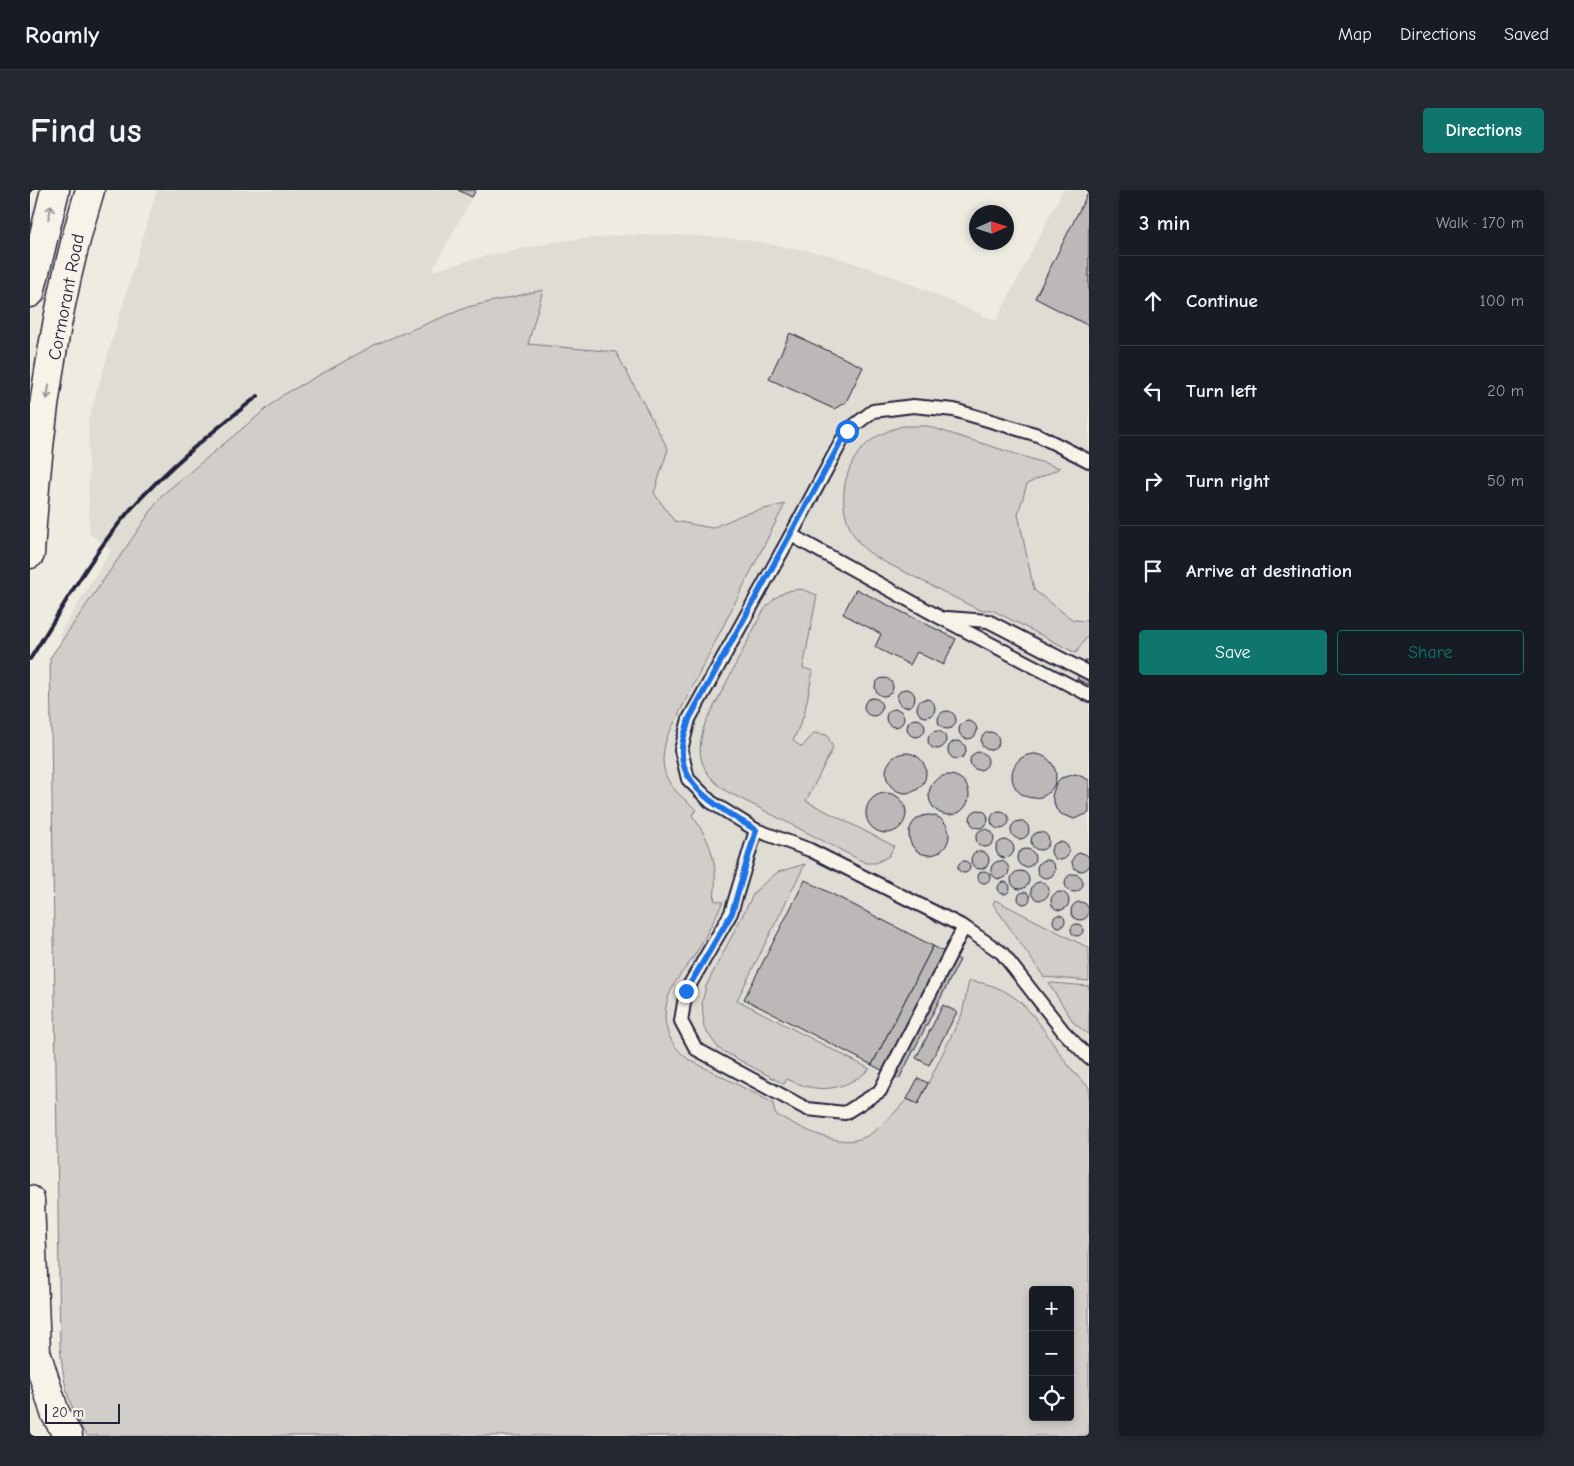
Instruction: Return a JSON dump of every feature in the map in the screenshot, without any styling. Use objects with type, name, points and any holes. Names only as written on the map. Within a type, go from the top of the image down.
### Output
[{"type":"main road","name":"Cormorant Road","points":[[30,293],[55,190]]},
{"type":"main road","name":"Cormorant Road","points":[[30,554],[35,471],[60,315],[90,190]]},
{"type":"main road","points":[[30,1200],[36,1352],[55,1413],[68,1436]]},
{"type":"lane","points":[[1089,461],[1038,435],[954,410],[913,406],[874,411],[847,431],[689,719],[681,750],[688,779],[711,802],[756,830],[810,850],[964,927],[1002,953],[1063,1031],[1089,1058]]},
{"type":"lane","points":[[791,535],[941,618],[1089,695]]},
{"type":"lane","points":[[941,618],[988,621],[1089,673]]},
{"type":"lane","points":[[756,830],[732,913],[686,991],[681,1021],[696,1049],[807,1109],[845,1113],[880,1091],[964,927]]},
{"type":"shaded area","points":[[157,190],[476,190],[432,271],[489,255],[562,241],[624,235],[684,235],[748,240],[830,255],[895,277],[996,321],[1063,190],[1089,190],[1089,1316],[1074,1295],[1074,1286],[1062,1286],[65,792],[61,631],[111,550],[89,533],[88,421]]},
{"type":"shaded area","points":[[543,290],[528,344],[616,352],[668,449],[654,493],[674,521],[712,528],[744,514],[785,504],[667,737],[664,750],[663,761],[667,779],[672,787],[697,810],[692,815],[705,836],[714,865],[714,900],[723,902],[700,947],[672,989],[665,1010],[668,1032],[679,1051],[688,1059],[773,1103],[775,1114],[807,1130],[832,1139],[844,1141],[856,1140],[867,1136],[888,1119],[907,1099],[918,1104],[962,1014],[969,981],[992,986],[1011,995],[1026,1008],[1074,1072],[1089,1087],[1089,1436],[87,1436],[75,1415],[67,1393],[60,1346],[50,658],[162,495],[283,395],[374,345],[468,307]]},
{"type":"shaded area","points":[[903,426],[927,426],[1060,468],[1027,484],[1018,514],[1034,590],[1073,620],[1089,621],[1089,638],[1086,638],[1076,653],[992,610],[979,610],[888,564],[863,547],[851,531],[845,512],[844,492],[848,473],[857,455],[869,442],[885,432]]},
{"type":"shaded area","points":[[801,589],[817,595],[803,668],[813,671],[804,715],[793,741],[802,747],[814,733],[827,735],[833,748],[806,801],[894,846],[889,856],[876,863],[866,863],[726,791],[710,777],[702,762],[700,744],[705,724],[762,613],[770,603],[783,593]]},
{"type":"shaded area","points":[[805,864],[737,1000],[870,1069],[850,1082],[830,1088],[809,1087],[787,1079],[784,1084],[719,1049],[704,1028],[702,1002],[706,986],[755,891],[778,872]]},
{"type":"shaded area","points":[[995,900],[1089,948],[1089,981],[1044,977],[993,904]]},
{"type":"shaded area","points":[[1049,984],[1089,986],[1089,1035],[1074,1023]]},
{"type":"building","points":[[458,190],[476,190],[472,197]]},
{"type":"building","points":[[1089,191],[1089,326],[1035,298]]},
{"type":"building","points":[[790,333],[863,367],[846,402],[834,409],[769,379]]},
{"type":"building","points":[[856,589],[956,639],[943,665],[917,652],[910,665],[875,647],[881,634],[843,614]]},
{"type":"building","points":[[1086,660],[1089,661],[1089,685],[1077,679]]},
{"type":"building","points":[[884,678],[890,681],[893,687],[890,693],[884,696],[878,693],[875,687],[878,681]]},
{"type":"building","points":[[906,689],[912,692],[915,698],[912,704],[906,707],[900,704],[897,698],[900,692]]},
{"type":"building","points":[[873,698],[879,701],[882,707],[879,713],[873,716],[867,713],[864,707],[867,701]]},
{"type":"building","points":[[926,699],[932,702],[935,708],[932,714],[926,717],[920,714],[917,708],[920,702]]},
{"type":"building","points":[[895,709],[901,712],[904,718],[901,724],[895,727],[889,724],[886,718],[889,712]]},
{"type":"building","points":[[947,711],[953,714],[956,720],[953,726],[947,729],[941,726],[938,720],[941,714]]},
{"type":"building","points":[[916,719],[922,722],[925,728],[922,734],[916,737],[910,734],[907,728],[910,722]]},
{"type":"building","points":[[968,721],[974,724],[977,730],[974,736],[968,739],[962,736],[959,730],[962,724]]},
{"type":"building","points":[[937,731],[943,734],[946,740],[943,746],[937,749],[931,746],[928,740],[931,734]]},
{"type":"building","points":[[990,732],[996,735],[999,741],[996,747],[990,750],[984,747],[981,741],[984,735]]},
{"type":"building","points":[[957,741],[963,744],[966,750],[963,756],[957,759],[951,756],[948,750],[951,744]]},
{"type":"building","points":[[979,752],[985,755],[988,761],[985,767],[979,770],[973,767],[970,761],[973,755]]},
{"type":"building","points":[[910,753],[917,756],[923,762],[926,773],[925,781],[917,790],[910,793],[902,793],[895,790],[887,781],[886,769],[889,762],[898,754]]},
{"type":"building","points":[[1030,754],[1038,754],[1050,760],[1056,776],[1050,792],[1038,798],[1030,798],[1018,792],[1012,780],[1012,772],[1018,760]]},
{"type":"building","points":[[1076,774],[1089,780],[1089,813],[1074,819],[1061,814],[1056,809],[1052,796],[1056,783],[1061,778]]},
{"type":"building","points":[[953,775],[960,778],[966,784],[969,795],[968,803],[960,812],[953,815],[945,815],[938,812],[930,803],[929,791],[932,784],[941,776]]},
{"type":"building","points":[[890,793],[897,796],[903,802],[906,813],[905,821],[897,830],[890,833],[882,833],[875,830],[867,821],[866,809],[869,802],[878,794]]},
{"type":"building","points":[[979,810],[985,813],[988,819],[985,825],[979,828],[973,825],[970,819],[973,813]]},
{"type":"building","points":[[1000,811],[1006,814],[1009,820],[1006,826],[1000,829],[994,826],[991,820],[994,814]]},
{"type":"building","points":[[933,815],[940,818],[946,824],[949,835],[948,843],[940,852],[933,855],[925,855],[918,852],[910,843],[909,831],[912,824],[921,816]]},
{"type":"building","points":[[1020,821],[1026,824],[1029,830],[1026,836],[1020,839],[1014,836],[1011,830],[1014,824]]},
{"type":"building","points":[[985,829],[991,832],[994,838],[991,844],[985,847],[979,844],[976,838],[979,832]]},
{"type":"building","points":[[1040,832],[1046,835],[1049,841],[1046,847],[1040,850],[1034,847],[1031,841],[1034,835]]},
{"type":"building","points":[[1005,840],[1011,843],[1014,849],[1011,855],[1005,858],[999,855],[996,849],[999,843]]},
{"type":"building","points":[[1060,842],[1066,845],[1069,851],[1066,857],[1060,860],[1054,857],[1051,851],[1054,845]]},
{"type":"building","points":[[1026,849],[1032,852],[1035,858],[1032,864],[1026,867],[1020,864],[1017,858],[1020,852]]},
{"type":"building","points":[[980,851],[986,854],[989,860],[986,866],[980,869],[974,866],[971,860],[974,854]]},
{"type":"building","points":[[1081,853],[1087,856],[1090,862],[1087,868],[1081,871],[1075,868],[1072,862],[1075,856]]},
{"type":"building","points":[[1046,860],[1052,863],[1055,869],[1052,875],[1046,878],[1040,875],[1037,869],[1040,863]]},
{"type":"building","points":[[964,861],[970,867],[964,873],[958,867]]},
{"type":"building","points":[[1000,861],[1006,864],[1009,870],[1006,876],[1000,879],[994,876],[991,870],[994,864]]},
{"type":"building","points":[[984,871],[990,877],[984,883],[978,877]]},
{"type":"building","points":[[1020,871],[1026,874],[1029,880],[1026,886],[1020,889],[1014,886],[1011,880],[1014,874]]},
{"type":"building","points":[[1074,874],[1080,877],[1083,883],[1080,889],[1074,892],[1068,889],[1065,883],[1068,877]]},
{"type":"building","points":[[805,880],[933,946],[872,1065],[744,999]]},
{"type":"building","points":[[1004,882],[1010,888],[1004,894],[998,888]]},
{"type":"building","points":[[1040,882],[1046,885],[1049,891],[1046,897],[1040,900],[1034,897],[1031,891],[1034,885]]},
{"type":"building","points":[[1022,892],[1026,892],[1030,898],[1026,904],[1022,904],[1018,900],[1018,896]]},
{"type":"building","points":[[1060,892],[1066,895],[1069,901],[1066,907],[1060,910],[1054,907],[1051,901],[1054,895]]},
{"type":"building","points":[[1080,902],[1086,905],[1089,911],[1086,917],[1080,920],[1074,917],[1071,911],[1074,905]]},
{"type":"building","points":[[1057,915],[1061,915],[1065,921],[1061,927],[1057,927],[1053,923],[1053,919]]},
{"type":"building","points":[[1075,924],[1079,924],[1083,930],[1079,936],[1075,936],[1071,932],[1071,928]]},
{"type":"building","points":[[933,946],[960,960],[899,1079],[872,1065]]},
{"type":"building","points":[[943,1005],[957,1012],[929,1065],[916,1058]]},
{"type":"building","points":[[918,1078],[928,1083],[918,1104],[907,1099]]},
{"type":"railway","points":[[30,659],[102,545],[130,510],[175,464],[258,396]]},
{"type":"route","points":[[686,991],[732,913],[756,830],[711,802],[688,779],[681,750],[689,719],[847,431]]}]
